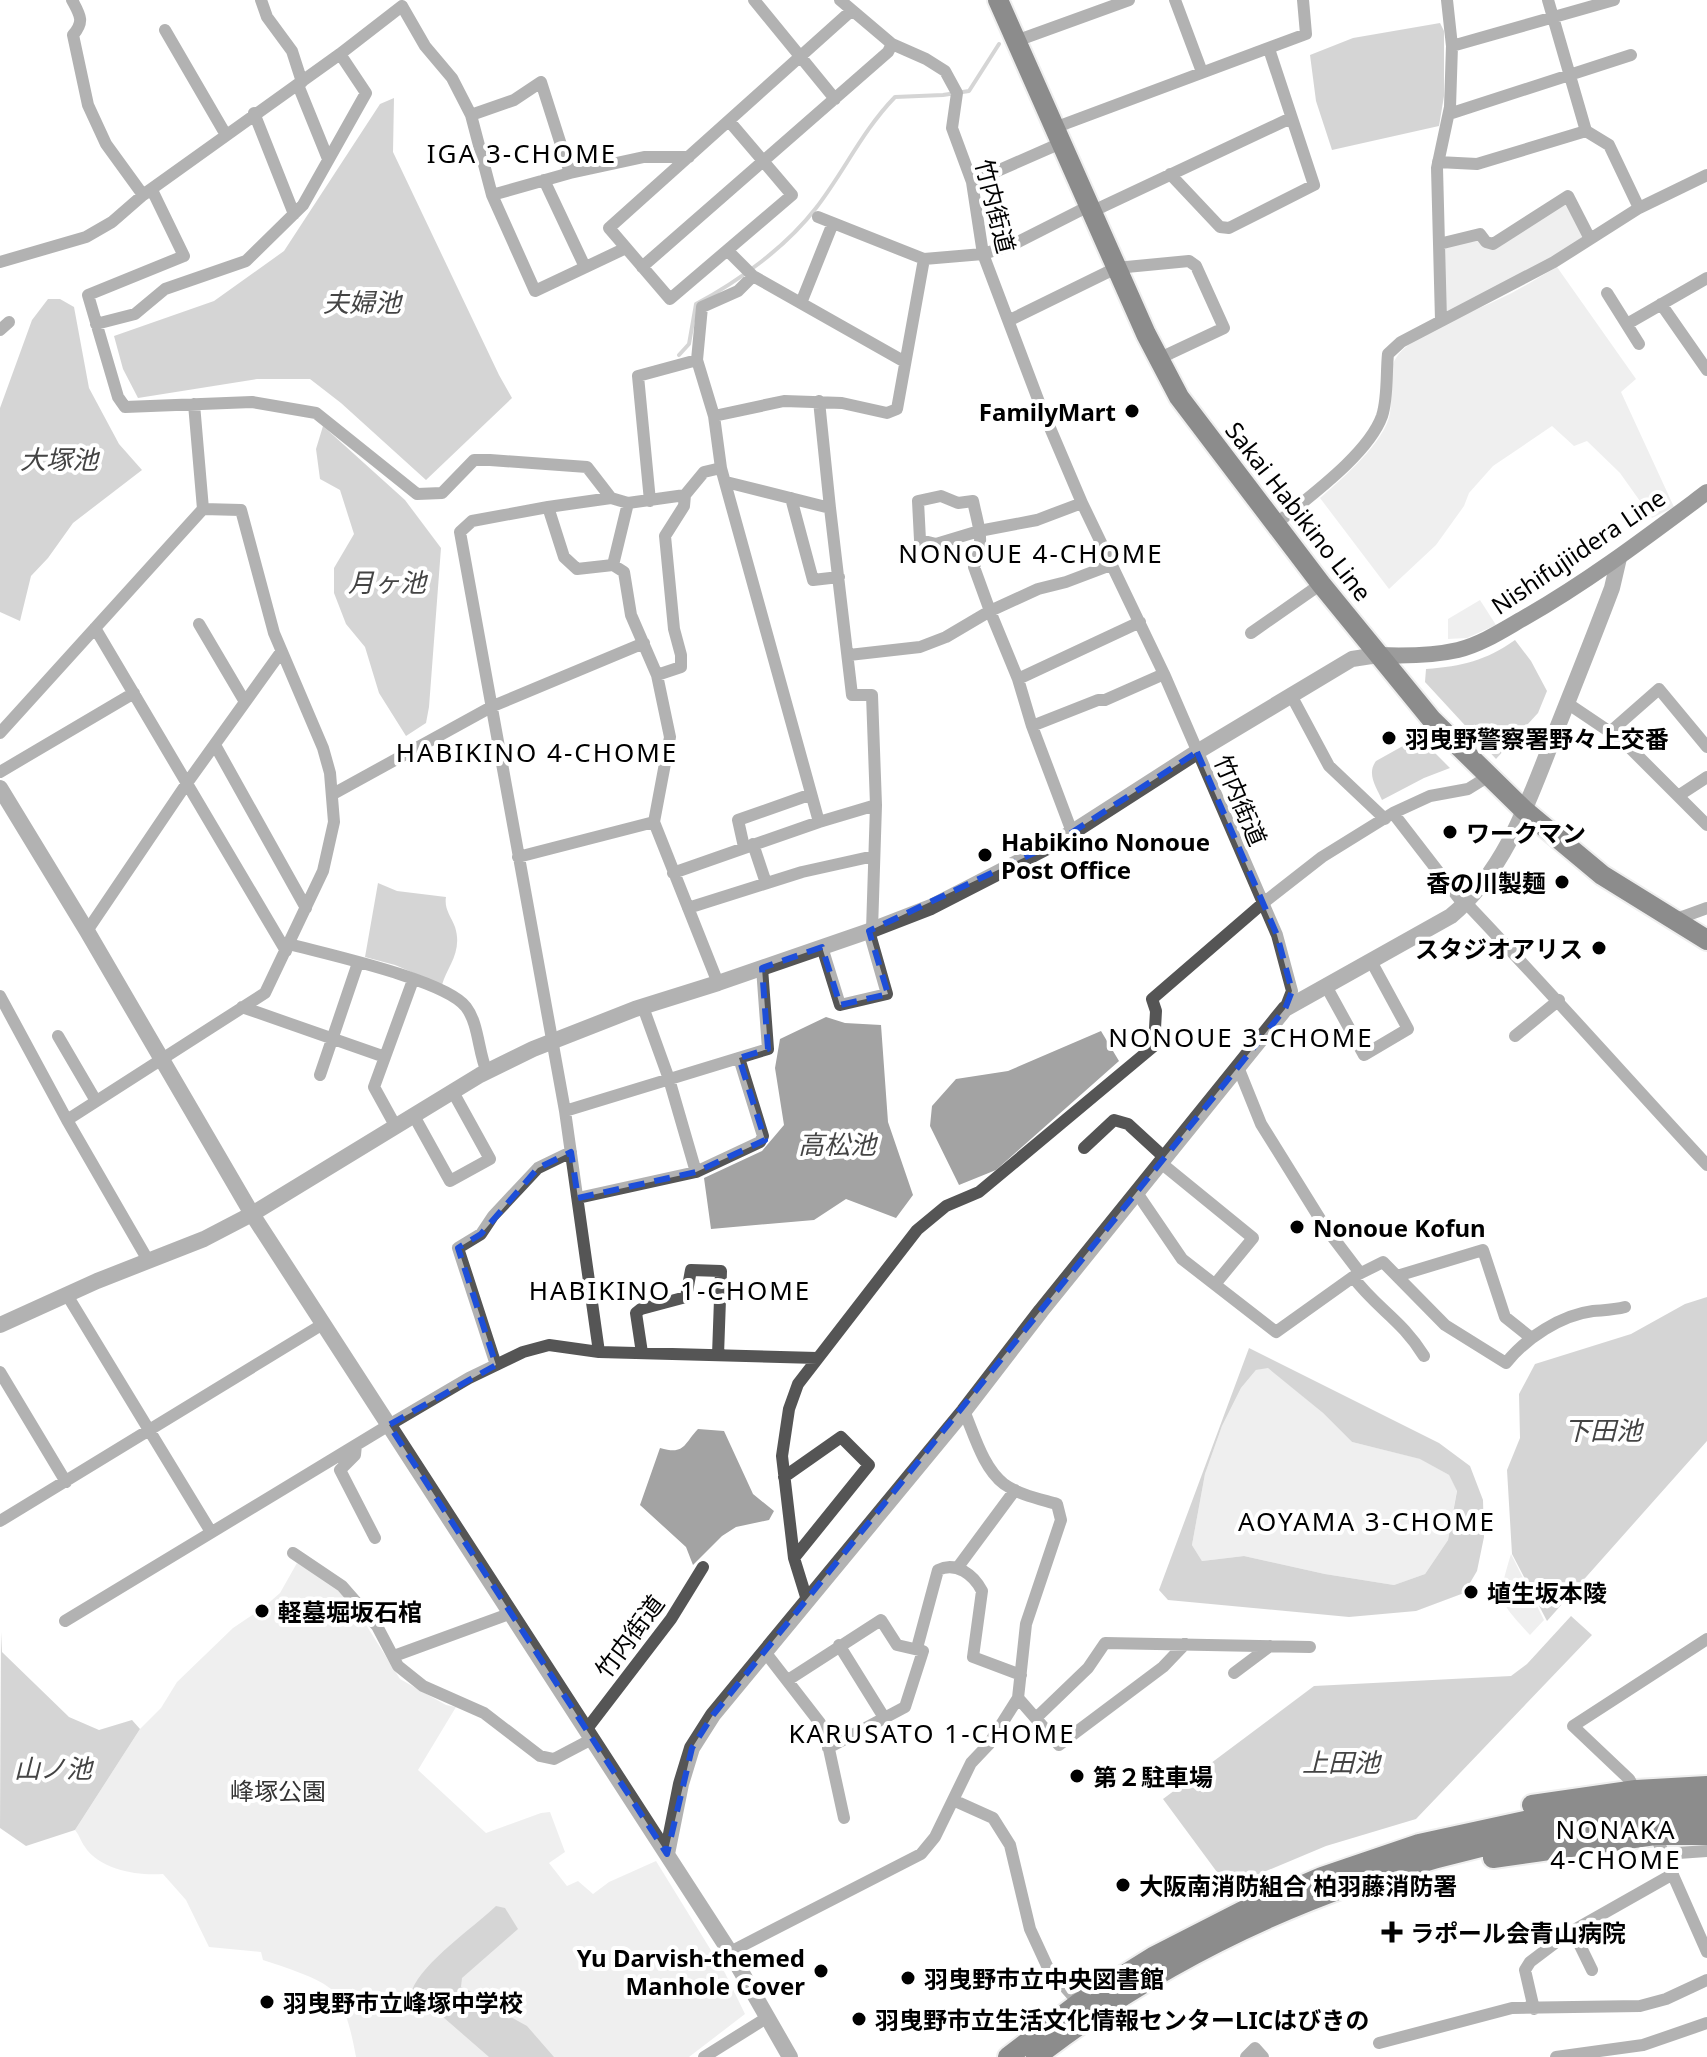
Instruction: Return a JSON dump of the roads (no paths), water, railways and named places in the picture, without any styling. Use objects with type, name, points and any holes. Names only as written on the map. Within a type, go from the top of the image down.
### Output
[{"type":"main road","name":"Sakai Habikino Line","points":[[998,0],[1116,268],[1179,397],[1321,584],[1432,720],[1524,810],[1602,875],[1707,940]]},
{"type":"main road","name":"Nishifujiidera Line","points":[[1378,655],[1437,653],[1473,645],[1557,600],[1707,492]]},
{"type":"main road","points":[[1649,1821],[1707,1786]]},
{"type":"main road","points":[[1008,2057],[1079,2003],[1153,1957],[1243,1911],[1322,1877],[1419,1844],[1444,1828],[1552,1801],[1707,1835]]},
{"type":"main road","points":[[1649,1821],[1707,1803]]},
{"type":"main road","points":[[1036,2057],[1076,2026],[1161,1971],[1249,1926],[1328,1893],[1440,1857],[1551,1833],[1649,1821],[1707,1818]]},
{"type":"street","points":[[72,0],[82,18],[81,26],[73,35],[88,105],[106,144],[147,193],[184,256],[88,295],[118,397],[125,407],[252,402],[316,413],[417,494],[442,493],[474,460],[490,460],[587,467],[611,498]]},
{"type":"street","points":[[261,0],[267,17],[292,51],[300,83],[328,159]]},
{"type":"street","points":[[754,0],[835,99]]},
{"type":"street","name":"竹内街道","points":[[840,0],[892,44],[945,71],[957,93],[952,128],[972,182],[983,254],[1039,402],[1082,503],[1164,674],[1277,935],[1292,991],[1285,1009]]},
{"type":"street","points":[[1016,41],[1129,0]]},
{"type":"street","points":[[1175,0],[1202,72]]},
{"type":"street","points":[[972,182],[1058,136],[1202,72],[1306,34],[1303,0]]},
{"type":"street","points":[[1441,320],[1438,162],[1449,114],[1452,46],[1447,0]]},
{"type":"street","points":[[1548,0],[1586,131],[1609,145],[1639,208]]},
{"type":"street","points":[[1452,46],[1614,0]]},
{"type":"street","points":[[0,262],[86,237],[112,222],[254,113],[300,83],[406,3],[425,46],[452,78],[471,115],[492,195],[535,291],[626,248]]},
{"type":"street","points":[[729,121],[792,195],[729,252],[670,299],[609,228],[851,11]]},
{"type":"street","points":[[165,30],[226,135]]},
{"type":"street","points":[[642,267],[888,52],[892,44]]},
{"type":"street","points":[[1170,174],[1220,227],[1229,228],[1314,185],[1269,49]]},
{"type":"street","points":[[96,324],[135,314],[165,289],[246,261],[303,205],[366,93],[340,54]]},
{"type":"street","points":[[1449,114],[1631,55]]},
{"type":"street","points":[[471,115],[514,100],[541,82],[570,173]]},
{"type":"street","points":[[254,113],[294,214]]},
{"type":"street","points":[[818,217],[924,259],[983,254],[1012,245],[1291,118]]},
{"type":"street","points":[[1438,162],[1477,164],[1586,131]]},
{"type":"street","points":[[492,195],[570,173],[644,157],[689,157]]},
{"type":"street","points":[[1276,524],[1341,470],[1376,428],[1383,414],[1388,354],[1401,342],[1540,270],[1639,208],[1707,175]]},
{"type":"street","points":[[544,180],[585,267]]},
{"type":"street","points":[[1439,244],[1480,234],[1486,242],[1493,244],[1568,196],[1589,237]]},
{"type":"street","points":[[801,303],[833,223]]},
{"type":"street","points":[[729,252],[753,276],[905,362]]},
{"type":"street","points":[[714,416],[784,401],[842,403],[887,413],[897,409],[924,259]]},
{"type":"street","points":[[1010,320],[1116,268],[1189,261],[1196,266],[1224,328],[1158,359]]},
{"type":"street","points":[[753,276],[738,291],[702,307],[697,360],[714,416],[721,468],[778,667],[809,795],[819,822]]},
{"type":"street","points":[[1627,324],[1707,278]]},
{"type":"street","points":[[1607,293],[1639,344]]},
{"type":"street","points":[[1661,304],[1707,370]]},
{"type":"street","points":[[1694,352],[1707,344]]},
{"type":"street","points":[[650,501],[638,376],[697,360]]},
{"type":"street","points":[[819,401],[852,695],[872,695],[876,805],[871,930],[887,994],[840,1005],[822,947]]},
{"type":"street","points":[[0,733],[203,509],[194,404]]},
{"type":"street","points":[[657,675],[681,667],[665,536],[684,506],[685,495],[704,472],[721,468]]},
{"type":"street","points":[[726,482],[830,508]]},
{"type":"street","points":[[599,1352],[565,1111],[550,1042],[460,532],[472,521],[548,507],[611,498],[628,503],[685,495]]},
{"type":"street","points":[[1072,832],[1032,726],[1018,679],[974,567],[983,545],[979,531],[973,501],[958,503],[941,496],[918,501],[920,540],[936,544],[979,531],[1037,520],[1082,503]]},
{"type":"street","points":[[791,498],[813,580],[839,577]]},
{"type":"street","points":[[613,565],[628,503]]},
{"type":"street","points":[[548,507],[564,557],[577,569],[613,565],[624,572],[631,615],[657,675],[670,737],[654,822],[718,983]]},
{"type":"street","points":[[67,1120],[265,993],[323,871],[334,822],[333,794],[323,748],[281,652],[241,510],[203,509]]},
{"type":"street","points":[[667,1854],[681,1784],[692,1748],[713,1715],[964,1411],[1285,1009],[1451,916],[1490,874],[1517,829],[1612,588],[1619,558]]},
{"type":"street","points":[[849,655],[920,647],[946,637],[990,611],[1038,589],[1111,565]]},
{"type":"street","points":[[1251,633],[1321,584]]},
{"type":"street","points":[[1018,679],[1140,622]]},
{"type":"street","points":[[199,624],[245,702]]},
{"type":"street","points":[[95,628],[288,948],[358,963],[432,986],[464,1004],[471,1016],[487,1072]]},
{"type":"street","points":[[333,794],[493,706],[644,643]]},
{"type":"street","points":[[87,931],[281,652]]},
{"type":"street","points":[[0,1325],[204,1239],[252,1214],[487,1072],[550,1042],[643,1007],[871,930],[931,907],[1003,872],[1352,659],[1378,655]]},
{"type":"street","points":[[1032,726],[1105,700],[1164,674]]},
{"type":"street","points":[[1610,732],[1659,689],[1707,747]]},
{"type":"street","points":[[0,772],[134,693]]},
{"type":"street","points":[[1291,695],[1329,766],[1389,816],[1465,904],[1559,1000],[1597,1047],[1707,1165]]},
{"type":"street","points":[[1567,703],[1622,740],[1707,825]]},
{"type":"street","points":[[215,745],[306,908]]},
{"type":"street","points":[[807,1600],[794,1558],[782,1456],[789,1409],[798,1384],[917,1230],[946,1206],[979,1192],[1154,1046],[1156,1011],[1152,999],[1262,904],[1322,857],[1389,816],[1430,796],[1468,789],[1489,776]]},
{"type":"street","points":[[1678,796],[1707,777]]},
{"type":"street","points":[[0,788],[252,1214],[730,1952],[790,2057]]},
{"type":"street","points":[[766,883],[738,820],[809,795]]},
{"type":"street","points":[[673,873],[876,805]]},
{"type":"street","points":[[518,857],[654,822]]},
{"type":"street","points":[[688,908],[802,872],[874,856]]},
{"type":"street","points":[[1674,920],[1707,908]]},
{"type":"street","points":[[1326,986],[1364,1055],[1408,1029],[1371,961]]},
{"type":"street","points":[[320,1075],[358,963]]},
{"type":"street","points":[[565,1111],[768,1049],[762,968]]},
{"type":"street","points":[[396,1127],[374,1087],[413,980]]},
{"type":"street","points":[[0,996],[149,1262]]},
{"type":"street","points":[[1515,1036],[1559,1000]]},
{"type":"street","points":[[242,1007],[385,1057]]},
{"type":"street","points":[[643,1007],[669,1079],[696,1172]]},
{"type":"street","points":[[58,1036],[96,1101]]},
{"type":"street","points":[[578,1198],[696,1172],[760,1142],[763,1136],[739,1058]]},
{"type":"street","points":[[1238,1067],[1261,1124],[1357,1275],[1363,1291],[1401,1323],[1424,1356]]},
{"type":"street","points":[[414,1116],[450,1181],[490,1159],[453,1092]]},
{"type":"street","points":[[1084,1148],[1114,1120],[1128,1124],[1163,1160],[1253,1238],[1216,1283]]},
{"type":"street","points":[[496,1365],[458,1248],[481,1234],[493,1216],[538,1168],[571,1152]]},
{"type":"street","points":[[1137,1193],[1182,1259],[1276,1332],[1357,1275],[1383,1262],[1445,1325],[1506,1363],[1530,1337],[1543,1329],[1590,1311],[1625,1307]]},
{"type":"street","points":[[1397,1276],[1483,1250],[1505,1317],[1530,1337]]},
{"type":"street","points":[[642,1353],[636,1313],[686,1297],[691,1270],[721,1271],[718,1355]]},
{"type":"street","points":[[67,1295],[211,1532]]},
{"type":"street","points":[[0,1521],[323,1324]]},
{"type":"street","points":[[65,1621],[389,1425],[523,1352],[549,1345],[599,1352],[817,1358]]},
{"type":"street","points":[[0,1372],[66,1482]]},
{"type":"street","points":[[730,1952],[921,1854],[935,1837],[971,1763],[989,1744],[1018,1698],[1026,1624],[1061,1520],[1057,1504],[1002,1483],[991,1470],[964,1411]]},
{"type":"street","points":[[784,1477],[841,1437],[869,1465],[794,1558]]},
{"type":"street","points":[[356,1445],[355,1455],[340,1470],[375,1538]]},
{"type":"street","points":[[958,1567],[1015,1490]]},
{"type":"street","points":[[293,1553],[342,1586],[377,1626],[398,1666],[423,1686],[484,1713],[540,1756],[554,1759],[589,1734]]},
{"type":"street","points":[[917,1648],[938,1570],[947,1566],[958,1567],[978,1582],[982,1591],[973,1657],[1021,1675]]},
{"type":"street","name":"竹内街道","points":[[589,1734],[671,1619],[703,1567]]},
{"type":"street","points":[[394,1656],[512,1613]]},
{"type":"street","points":[[788,1680],[881,1620],[897,1645],[923,1651],[905,1707],[828,1748]]},
{"type":"street","points":[[1707,1639],[1573,1726],[1629,1779],[1707,1952]]},
{"type":"street","points":[[1036,1718],[1088,1668],[1105,1643],[1310,1647]]},
{"type":"street","points":[[1018,1698],[1059,1745],[1163,1667],[1185,1644]]},
{"type":"street","points":[[839,1645],[885,1719]]},
{"type":"street","points":[[1234,1673],[1270,1646]]},
{"type":"street","points":[[765,1652],[820,1723],[844,1818]]},
{"type":"street","points":[[953,1800],[993,1818],[1010,1845],[1030,1929],[1048,1968],[1079,2003]]},
{"type":"street","points":[[1649,1821],[1707,1851]]},
{"type":"street","points":[[1534,2009],[1525,1970],[1530,1962],[1573,1931],[1673,1874]]},
{"type":"street","points":[[1573,1931],[1592,1970]]},
{"type":"street","points":[[1379,2043],[1512,2008],[1640,2006],[1666,1999],[1707,1980]]},
{"type":"street","points":[[704,2057],[768,2017]]},
{"type":"street","points":[[1556,2057],[1643,2045],[1707,2023]]},
{"type":"street","points":[[1246,2057],[1255,2048],[1263,2057]]},
{"type":"water","points":[[1440,23],[1444,31],[1444,96],[1439,126],[1332,150],[1316,101],[1310,55],[1353,38]]},
{"type":"water","name":"夫婦池","points":[[394,98],[393,152],[512,398],[426,480],[310,379],[257,379],[138,398],[123,369],[114,336],[214,301],[284,251],[380,104]]},
{"type":"water","name":"大塚池","points":[[48,299],[60,299],[74,307],[89,388],[119,444],[142,470],[73,523],[31,576],[20,621],[0,612],[0,408],[32,320]]},
{"type":"water","name":"月ヶ池","points":[[323,426],[405,500],[441,548],[429,707],[426,723],[406,736],[379,693],[365,647],[346,624],[334,593],[334,568],[354,534],[340,490],[320,479],[316,449]]},
{"type":"water","points":[[1515,640],[1547,691],[1538,713],[1496,759],[1425,682],[1426,669],[1473,661]]},
{"type":"water","points":[[1419,737],[1450,768],[1382,800],[1372,776],[1373,766],[1376,761]]},
{"type":"water","points":[[378,883],[397,891],[446,897],[457,944],[442,985],[395,965],[365,957]]},
{"type":"water","name":"高松池","points":[[826,1017],[845,1023],[881,1025],[888,1122],[913,1195],[896,1218],[846,1199],[814,1220],[711,1229],[704,1178],[762,1151],[784,1125],[775,1068],[780,1039]]},
{"type":"water","points":[[1101,1031],[1119,1061],[996,1170],[959,1185],[930,1126],[932,1106],[956,1079],[1008,1071]]},
{"type":"water","name":"下田池","points":[[1707,1297],[1707,1441],[1547,1621],[1512,1554],[1507,1470],[1520,1438],[1519,1394],[1535,1364],[1631,1334],[1685,1304]]},
{"type":"water","points":[[1249,1348],[1439,1443],[1470,1466],[1483,1500],[1484,1537],[1477,1571],[1464,1593],[1416,1611],[1349,1617],[1168,1600],[1159,1590]],"holes":[[[1268,1368],[1323,1413],[1352,1442],[1420,1459],[1449,1475],[1457,1491],[1448,1540],[1425,1574],[1394,1585],[1244,1556],[1202,1561],[1192,1545],[1205,1474],[1222,1426],[1241,1388],[1256,1370]]]},
{"type":"water","points":[[698,1429],[724,1431],[753,1494],[774,1511],[769,1520],[736,1527],[722,1536],[693,1565],[686,1547],[640,1505],[660,1448],[679,1449]]},
{"type":"water","name":"上田池","points":[[1571,1616],[1592,1635],[1416,1819],[1326,1846],[1228,1887],[1163,1799],[1314,1686],[1511,1676],[1527,1664]]},
{"type":"water","name":"山ノ池","points":[[1,1632],[2,1652],[69,1717],[99,1730],[132,1720],[140,1729],[75,1830],[26,1846],[0,1828]]},
{"type":"water","points":[[496,1906],[505,1908],[518,1929],[462,1978],[461,1987],[492,2002],[527,2026],[554,2057],[489,2057],[412,1990],[437,1957]]},
{"type":"waterway","points":[[679,355],[689,344],[696,304],[729,285],[791,236],[826,194],[895,97],[969,91],[999,44]]},
{"type":"place","name":"FamilyMart","points":[[1132,411]]},
{"type":"place","name":"羽曳野警察署野々上交番","points":[[1389,738]]},
{"type":"place","name":"ワークマン","points":[[1450,832]]},
{"type":"place","name":"Habikino Nonoue Post Office","points":[[985,855]]},
{"type":"place","name":"香の川製麺","points":[[1562,882]]},
{"type":"place","name":"スタジオアリス","points":[[1599,948]]},
{"type":"place","name":"Nonoue Kofun","points":[[1297,1227]]},
{"type":"place","name":"埴生坂本陵","points":[[1471,1592]]},
{"type":"place","name":"軽墓堀坂石棺","points":[[262,1611]]},
{"type":"place","name":"第２駐車場","points":[[1077,1776]]},
{"type":"place","name":"大阪南消防組合 柏羽藤消防署","points":[[1123,1885]]},
{"type":"place","name":"ラポール会青山病院","points":[[1392,1932]]},
{"type":"place","name":"Yu Darvish-themed Manhole Cover","points":[[821,1971]]},
{"type":"place","name":"羽曳野市立中央図書館","points":[[908,1978]]},
{"type":"place","name":"羽曳野市立峰塚中学校","points":[[267,2002]]},
{"type":"place","name":"羽曳野市立生活文化情報センターLICはびきの","points":[[859,2019]]},
{"type":"district","name":"IGA 3-CHOME","points":[[522,153]]},
{"type":"district","name":"NONOUE 4-CHOME","points":[[1031,553]]},
{"type":"district","name":"HABIKINO 4-CHOME","points":[[537,752]]},
{"type":"district","name":"NONOUE 3-CHOME","points":[[1241,1037]]},
{"type":"district","name":"HABIKINO 1-CHOME","points":[[670,1290]]},
{"type":"district","name":"AOYAMA 3-CHOME","points":[[1367,1521]]},
{"type":"district","name":"KARUSATO 1-CHOME","points":[[932,1733]]},
{"type":"district","name":"NONAKA 4-CHOME","points":[[1616,1844]]},
{"type":"park label","name":"峰塚公園","points":[[278,1790]]}]
